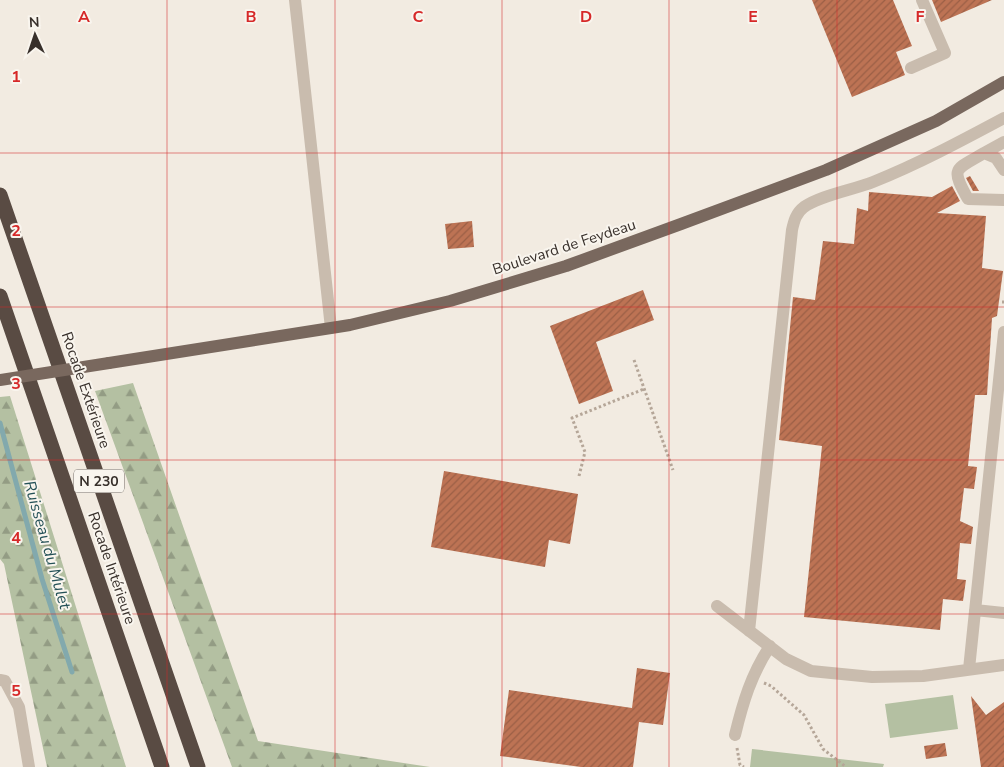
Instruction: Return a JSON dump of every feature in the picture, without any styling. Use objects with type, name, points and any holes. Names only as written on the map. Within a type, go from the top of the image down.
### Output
[{"type":"highway","name":"Rocade Extérieure","points":[[0,195],[198,767]]},
{"type":"highway","name":"Rocade Intérieure","points":[[0,296],[162,767]]},
{"type":"highway","points":[[150,731],[158,767]]},
{"type":"main road","name":"Boulevard de Feydeau","points":[[0,380],[350,325],[450,301],[566,266],[826,170],[936,121],[1004,82]]},
{"type":"street","points":[[295,0],[331,328]]},
{"type":"street","points":[[911,68],[945,53],[922,0]]},
{"type":"street","points":[[749,632],[794,220],[798,212],[815,202],[872,182],[1004,118]]},
{"type":"street","points":[[1004,142],[957,170],[958,180],[968,199],[1004,200]]},
{"type":"street","points":[[984,153],[996,158],[1004,170]]},
{"type":"street","points":[[969,669],[998,440],[1004,332]]},
{"type":"street","points":[[717,606],[786,659],[811,671],[872,678],[923,676],[1004,664]]},
{"type":"street","points":[[975,610],[1004,613]]},
{"type":"street","points":[[735,735],[745,696],[752,678],[770,646]]},
{"type":"street","points":[[2,680],[19,707],[29,767]]},
{"type":"path","points":[[634,360],[673,470]]},
{"type":"path","points":[[579,476],[585,452],[572,418],[644,389]]},
{"type":"path","points":[[752,678],[771,686],[804,715],[823,750],[846,767]]},
{"type":"path","points":[[735,735],[740,765],[744,767]]},
{"type":"green space","points":[[133,383],[258,741],[430,767],[232,767],[95,391]]},
{"type":"green space","points":[[10,396],[126,767],[47,767],[4,564],[0,559],[0,397]]},
{"type":"green space","points":[[953,695],[958,729],[890,738],[885,704]]},
{"type":"green space","points":[[752,749],[884,764],[883,767],[750,767]]},
{"type":"building","points":[[812,0],[893,0],[912,46],[896,52],[905,75],[852,97]]},
{"type":"building","points":[[932,0],[992,0],[941,22]]},
{"type":"building","points":[[970,176],[979,191],[973,191],[966,178]]},
{"type":"building","points":[[952,186],[960,201],[937,213],[986,216],[982,268],[1003,271],[997,316],[992,318],[987,395],[975,395],[968,466],[977,467],[974,489],[964,488],[960,521],[973,527],[971,544],[960,543],[957,579],[966,580],[963,601],[943,599],[940,630],[804,617],[822,446],[779,440],[793,297],[815,300],[823,241],[854,244],[857,208],[868,211],[869,192],[932,197]]},
{"type":"building","points":[[472,221],[474,247],[448,249],[445,224]]},
{"type":"building","points":[[643,290],[654,320],[596,342],[613,391],[579,404],[550,326]]},
{"type":"building","points":[[444,471],[578,494],[570,544],[549,540],[545,567],[431,547]]},
{"type":"building","points":[[637,668],[670,673],[663,725],[639,722],[633,767],[581,767],[500,756],[509,690],[632,708]]},
{"type":"building","points":[[971,696],[986,715],[1004,702],[1004,767],[981,767]]},
{"type":"building","points":[[945,743],[947,756],[926,759],[924,746]]},
{"type":"waterway","name":"Ruisseau du Mulet","points":[[0,423],[42,579],[72,672]]}]
